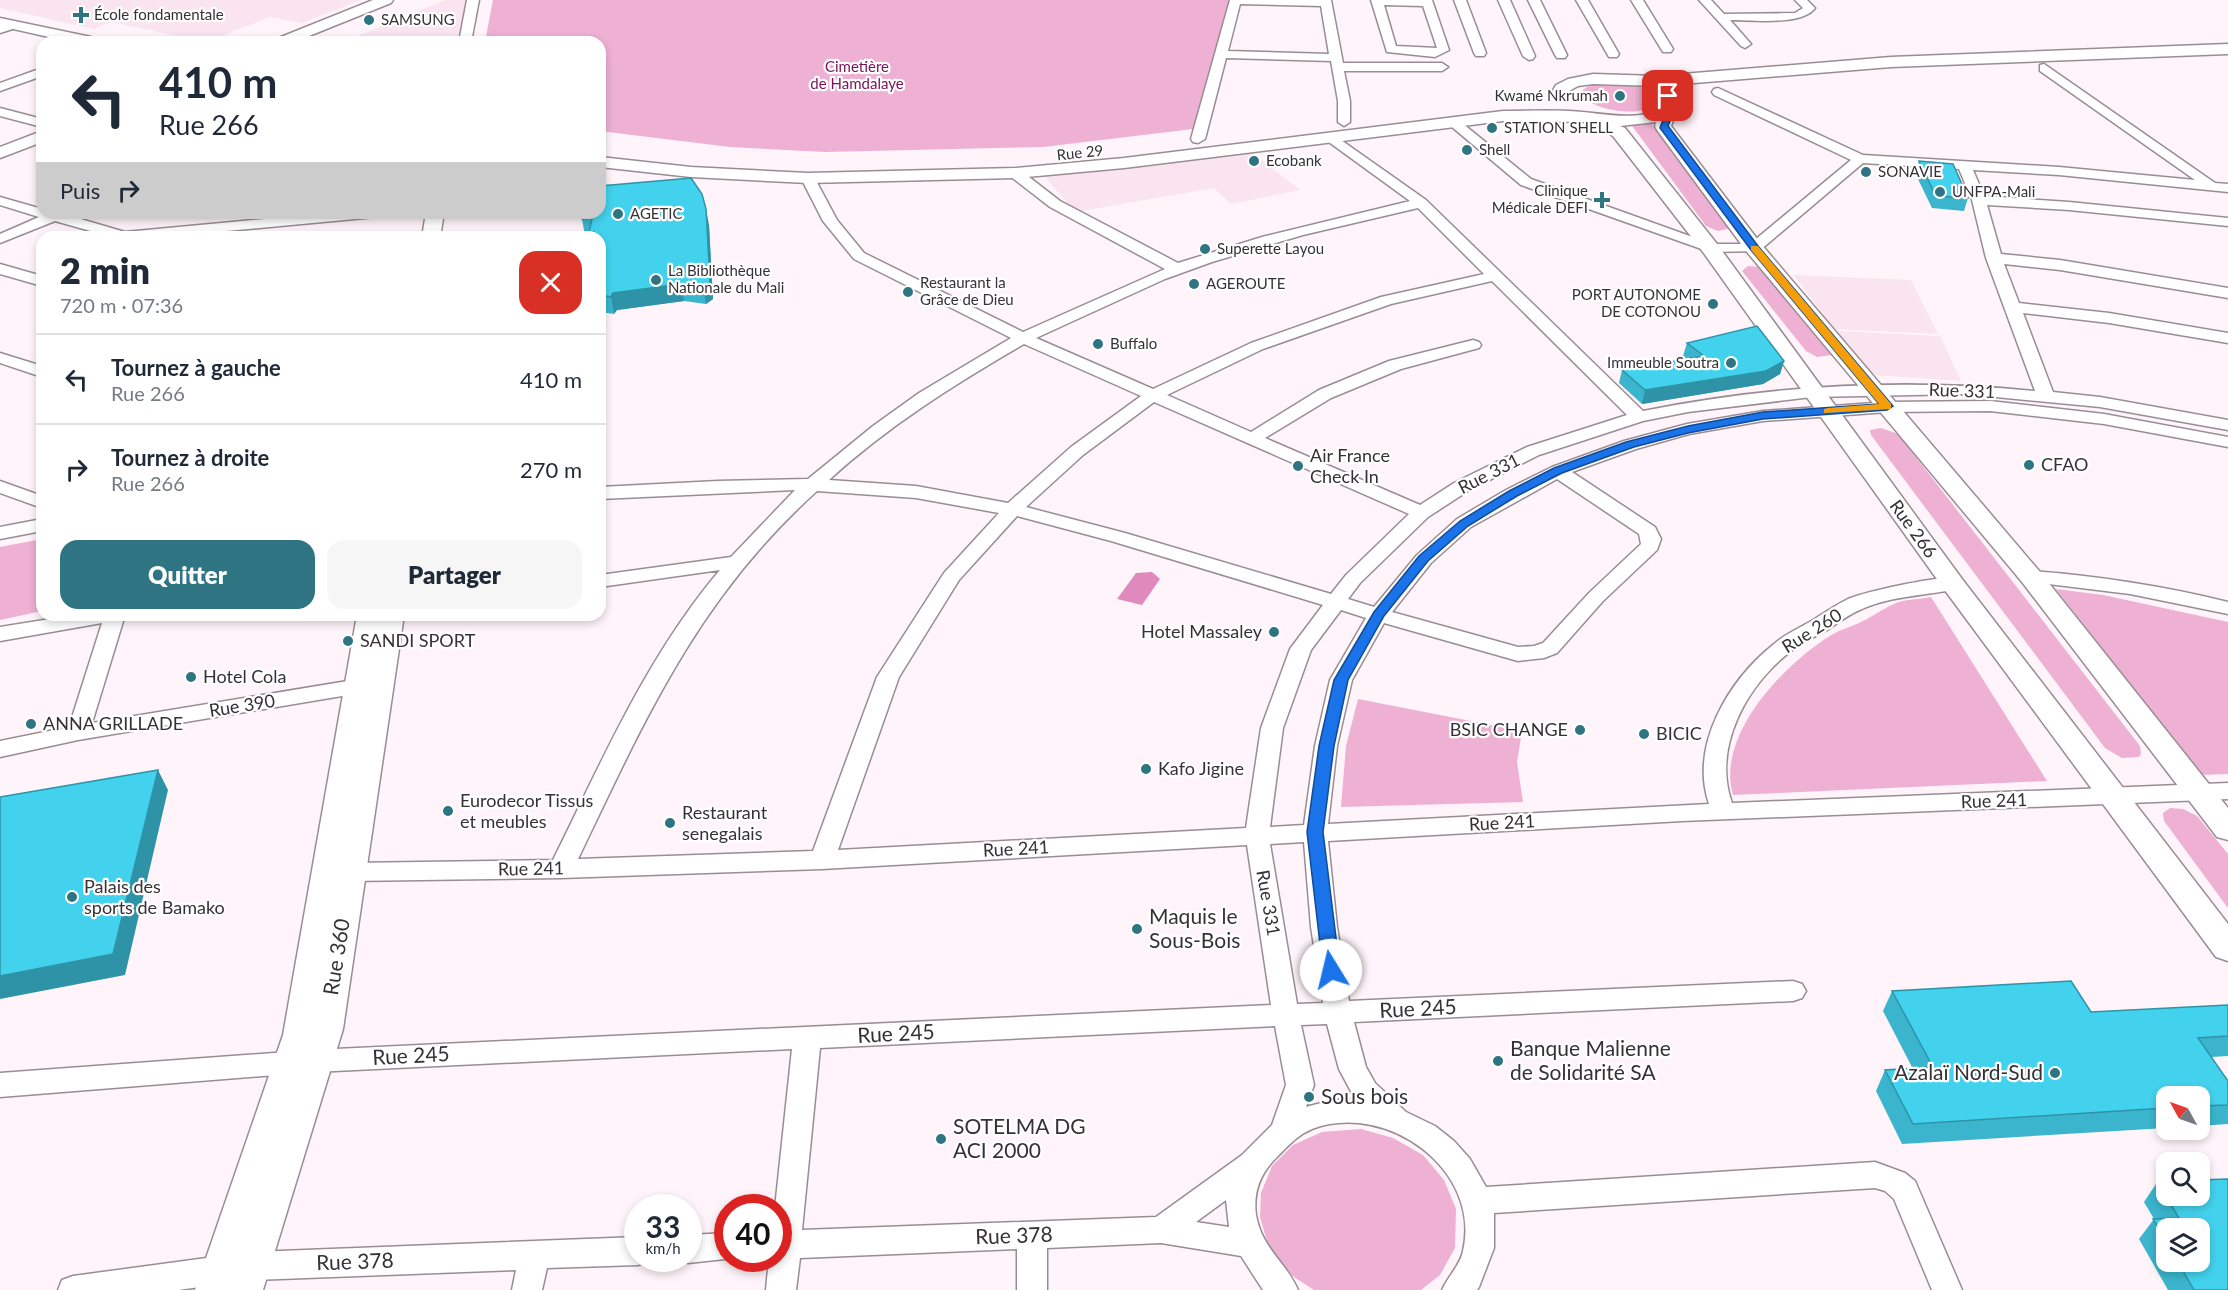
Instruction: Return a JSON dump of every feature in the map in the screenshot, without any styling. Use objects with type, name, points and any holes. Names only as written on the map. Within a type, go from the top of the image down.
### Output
[{"type":"main road","points":[[301,36],[386,0]]},
{"type":"main road","points":[[5,25],[61,36]]},
{"type":"main road","points":[[1546,97],[1574,82],[1615,79],[1658,81],[1891,62],[2228,49]]},
{"type":"main road","points":[[1711,93],[1804,80],[2228,59]]},
{"type":"main road","points":[[1615,79],[1655,88],[1677,105]]},
{"type":"main road","points":[[1546,97],[1593,117]]},
{"type":"main road","name":"Rue 29","points":[[606,148],[754,162],[856,164],[964,162],[1198,139],[1546,97]]},
{"type":"main road","points":[[606,163],[691,172],[808,178],[1015,173],[1060,170],[1503,116],[1553,114],[1639,120],[1663,115],[1677,105]]},
{"type":"main road","points":[[1677,105],[1663,126],[1754,248],[2031,577],[2228,829]]},
{"type":"main road","name":"Rue 266","points":[[1593,117],[1619,132],[1710,248],[1953,584],[2228,948]]},
{"type":"main road","points":[[0,153],[36,138]]},
{"type":"main road","points":[[233,1279],[302,1062],[300,1035],[369,685],[370,621]]},
{"type":"main road","name":"Rue 360","points":[[302,1062],[326,1029],[350,872],[369,685],[389,621]]},
{"type":"street","points":[[466,36],[473,0]]},
{"type":"street","points":[[1460,0],[1480,54]]},
{"type":"street","points":[[1504,0],[1529,56]]},
{"type":"street","points":[[1534,0],[1561,55]]},
{"type":"street","points":[[1582,0],[1613,54]]},
{"type":"street","points":[[1636,0],[1667,49]]},
{"type":"street","points":[[1706,0],[1744,44]]},
{"type":"street","points":[[1720,17],[1797,15],[1806,12],[1809,8],[1801,0]]},
{"type":"street","points":[[1198,139],[1235,1],[1325,2],[1338,63],[1344,101],[1344,122]]},
{"type":"street","points":[[1378,1],[1427,1],[1443,50],[1435,53],[1391,49],[1378,1]]},
{"type":"street","points":[[1221,54],[1338,63],[1442,67]]},
{"type":"street","points":[[2044,68],[2210,185]]},
{"type":"street","points":[[0,87],[36,74]]},
{"type":"street","points":[[1711,93],[1860,159],[2059,171],[2228,188]]},
{"type":"street","points":[[0,112],[36,121]]},
{"type":"street","points":[[1452,122],[1526,182],[1710,248],[1754,248],[1860,159]]},
{"type":"street","points":[[1331,137],[1421,203],[1639,417]]},
{"type":"street","points":[[1965,166],[1979,200],[1994,258],[2046,396]]},
{"type":"street","points":[[1015,173],[1055,204],[1177,269]]},
{"type":"street","points":[[808,178],[830,221],[859,256],[1023,338],[1421,513]]},
{"type":"street","points":[[1979,200],[2068,206],[2228,222]]},
{"type":"street","points":[[0,201],[36,211]]},
{"type":"street","points":[[561,868],[623,741],[686,630],[737,562],[811,483],[906,412],[963,373],[1023,338],[1177,269],[1263,241],[1421,203]]},
{"type":"street","points":[[0,239],[37,219]]},
{"type":"street","points":[[64,219],[107,231]]},
{"type":"street","points":[[247,231],[333,219]]},
{"type":"street","points":[[1994,258],[2096,271],[2228,293]]},
{"type":"street","points":[[0,269],[36,279]]},
{"type":"street","points":[[822,860],[888,677],[951,577],[1013,509],[1077,451],[1153,395],[1257,346],[1387,300],[1495,276]]},
{"type":"street","points":[[2012,307],[2109,318],[2228,338]]},
{"type":"street","points":[[1251,439],[1325,394],[1395,365],[1473,345]]},
{"type":"street","points":[[0,358],[36,370]]},
{"type":"street","name":"Rue 331","points":[[1395,1119],[1365,1091],[1353,1069],[1338,1014],[1324,927],[1315,832],[1326,746],[1341,680],[1378,615],[1424,559],[1464,524],[1513,494],[1558,471],[1630,445],[1688,429],[1763,416],[1828,411],[1880,398],[1965,389],[2100,402],[2228,425]]},
{"type":"street","name":"Rue 331","points":[[1284,1130],[1300,1085],[1286,1016],[1257,835],[1272,728],[1301,649],[1353,579],[1421,513],[1461,487],[1533,451],[1639,417],[1688,407],[1812,392],[1990,406],[2103,419],[2228,442]]},
{"type":"street","points":[[606,493],[811,483],[915,492],[1013,509],[1139,543],[1378,615],[1518,654],[1537,653],[1550,648],[1596,597],[1650,546],[1651,539],[1648,531],[1558,471]]},
{"type":"street","points":[[0,487],[36,500]]},
{"type":"street","points":[[0,533],[36,526]]},
{"type":"street","points":[[606,580],[737,562]]},
{"type":"street","points":[[2031,577],[2066,579],[2196,599],[2228,608]]},
{"type":"street","name":"Rue 260","points":[[1724,813],[1714,794],[1714,757],[1717,739],[1745,687],[1778,650],[1854,604],[1933,585],[1953,584]]},
{"type":"street","points":[[0,634],[78,621]]},
{"type":"street","points":[[78,733],[112,621]]},
{"type":"street","name":"Rue 390","points":[[0,749],[78,733],[369,685]]},
{"type":"street","name":"Rue 241","points":[[350,872],[822,860],[1682,813],[2228,791]]},
{"type":"street","name":"Rue 245","points":[[0,1085],[302,1062],[1338,1014],[1793,990]]},
{"type":"street","points":[[788,1194],[807,1038]]},
{"type":"street","points":[[1161,1230],[1252,1164],[1284,1130],[1308,1118],[1336,1112],[1365,1112],[1395,1119],[1423,1132],[1447,1151],[1466,1174],[1478,1201],[1482,1235],[1473,1268],[1458,1290]]},
{"type":"street","points":[[1252,1164],[1243,1190],[1242,1217],[1249,1244],[1265,1273],[1283,1290]]},
{"type":"street","points":[[1478,1201],[1875,1175],[1895,1182],[1905,1190],[1947,1290]]},
{"type":"street","name":"Rue 378","points":[[792,1245],[1161,1230],[1249,1244]]},
{"type":"street","points":[[1032,1235],[1032,1290]]},
{"type":"street","name":"Rue 378","points":[[73,1290],[535,1255],[624,1252]]},
{"type":"street","points":[[527,1290],[535,1255]]},
{"type":"street","points":[[782,1272],[782,1290]]},
{"type":"shaded area","points":[[0,0],[361,0],[302,23],[270,17],[221,36],[178,36],[111,22],[94,29],[0,8]]},
{"type":"shaded area","points":[[445,0],[470,0],[461,36],[358,36]]},
{"type":"shaded area","points":[[1249,150],[1300,190],[1231,204],[1214,188],[1075,212],[1043,174]]},
{"type":"shaded area","points":[[1794,275],[1911,280],[1938,334],[1834,329]]},
{"type":"shaded area","points":[[1836,331],[1940,336],[1961,381],[1873,375]]},
{"type":"shaded area","points":[[1152,572],[1160,579],[1142,605],[1117,599],[1136,573]]},
{"type":"green space","name":"Cimetière de Hamdalaye","points":[[493,0],[1230,0],[1193,129],[1043,147],[825,152],[730,147],[606,132],[606,36],[486,36]]},
{"type":"green space","points":[[1601,83],[1624,83],[1639,86],[1658,96],[1659,102],[1652,107],[1632,112],[1599,106],[1582,97],[1581,92],[1590,86]]},
{"type":"green space","points":[[1630,123],[1651,123],[1731,228],[1718,231],[1706,226]]},
{"type":"green space","points":[[1748,266],[1760,267],[1832,355],[1817,357],[1806,351],[1742,271]]},
{"type":"green space","points":[[1881,428],[1898,434],[2140,746],[2139,757],[2122,758],[2105,748],[1871,435],[1870,430]]},
{"type":"green space","points":[[36,540],[36,612],[0,620],[0,547]]},
{"type":"green space","points":[[2056,589],[2103,595],[2228,622],[2228,774],[2201,775]]},
{"type":"green space","points":[[1931,597],[2047,781],[1733,795],[1730,773],[1734,750],[1743,728],[1756,706],[1789,668],[1825,639],[1886,608],[1907,600]]},
{"type":"green space","points":[[1358,699],[1522,731],[1517,762],[1523,802],[1341,807],[1346,746]]},
{"type":"green space","points":[[2170,808],[2183,809],[2197,816],[2228,854],[2228,908],[2164,821],[2163,813]]},
{"type":"green space","points":[[1361,1129],[1393,1138],[1423,1155],[1444,1180],[1456,1209],[1455,1248],[1440,1275],[1421,1290],[1314,1290],[1291,1275],[1269,1248],[1260,1217],[1261,1193],[1272,1166],[1293,1145],[1322,1132]]},
{"type":"building","points":[[1919,161],[1953,164],[1968,198],[1936,196]]},
{"type":"building","points":[[691,178],[702,194],[706,209],[710,282],[703,287],[681,284],[613,293],[611,297],[606,296],[606,231],[589,231],[592,219],[606,219],[606,185]]},
{"type":"building","points":[[1757,326],[1784,361],[1766,371],[1645,390],[1622,370],[1704,356],[1687,343]]},
{"type":"building","name":"Palais des sports de Bamako","points":[[158,770],[113,954],[0,976],[0,797]]},
{"type":"building","name":"Azalaï Nord-Sud","points":[[2071,981],[2091,1012],[2228,1005],[2228,1036],[2198,1038],[2228,1081],[2228,1105],[2210,1106],[2210,1086],[2156,1086],[2156,1109],[1913,1124],[1885,1070],[1933,1067],[1892,991]]},
{"type":"building","points":[[2228,1179],[2228,1290],[2194,1290],[2184,1272],[2210,1272],[2210,1218],[2179,1218],[2172,1206],[2210,1206],[2210,1180]]},
{"type":"slow traffic","points":[[1754,248],[1887,406],[1828,411]]},
{"type":"place","name":"École fondamentale","points":[[81,15]]},
{"type":"place","name":"SAMSUNG","points":[[369,20]]},
{"type":"place","name":"Kwamé Nkrumah","points":[[1620,96]]},
{"type":"place","name":"STATION SHELL","points":[[1492,128]]},
{"type":"place","name":"Shell","points":[[1467,150]]},
{"type":"place","name":"Ecobank","points":[[1254,161]]},
{"type":"place","name":"SONAVIE","points":[[1866,172]]},
{"type":"place","name":"UNFPA-Mali","points":[[1940,192]]},
{"type":"place","name":"Clinique Médicale DEFI","points":[[1602,200]]},
{"type":"place","name":"AGETIC","points":[[618,214]]},
{"type":"place","name":"Superette Layou","points":[[1205,249]]},
{"type":"place","name":"La Bibliothèque Nationale du Mali","points":[[656,280]]},
{"type":"place","name":"AGEROUTE","points":[[1194,284]]},
{"type":"place","name":"Restaurant la Grâce de Dieu","points":[[908,292]]},
{"type":"place","name":"PORT AUTONOME DE COTONOU","points":[[1713,304]]},
{"type":"place","name":"Buffalo","points":[[1098,344]]},
{"type":"place","name":"Immeuble Soutra","points":[[1731,363]]},
{"type":"place","name":"CFAO","points":[[2029,465]]},
{"type":"place","name":"Air France Check In","points":[[1298,466]]},
{"type":"place","name":"Hotel Massaley","points":[[1274,632]]},
{"type":"place","name":"SANDI SPORT","points":[[348,641]]},
{"type":"place","name":"Hotel Cola","points":[[191,677]]},
{"type":"place","name":"ANNA GRILLADE","points":[[31,724]]},
{"type":"place","name":"BSIC CHANGE","points":[[1580,730]]},
{"type":"place","name":"BICIC","points":[[1644,734]]},
{"type":"place","name":"Kafo Jigine","points":[[1146,769]]},
{"type":"place","name":"Eurodecor Tissus et meubles","points":[[448,811]]},
{"type":"place","name":"Restaurant senegalais","points":[[670,823]]},
{"type":"place","name":"Palais des sports de Bamako","points":[[72,897]]},
{"type":"place","name":"Maquis le Sous-Bois","points":[[1137,929]]},
{"type":"place","name":"Banque Malienne de Solidarité SA","points":[[1498,1061]]},
{"type":"place","name":"Azalaï Nord-Sud","points":[[2055,1073]]},
{"type":"place","name":"Sous bois","points":[[1309,1097]]},
{"type":"place","name":"SOTELMA DG ACI 2000","points":[[941,1139]]},
{"type":"route","points":[[1331,970],[1324,927],[1315,832],[1326,746],[1341,680],[1378,615],[1424,559],[1464,524],[1513,494],[1558,471],[1630,445],[1688,429],[1763,416],[1887,406],[1754,248],[1663,126],[1673,104],[1668,96]]}]
